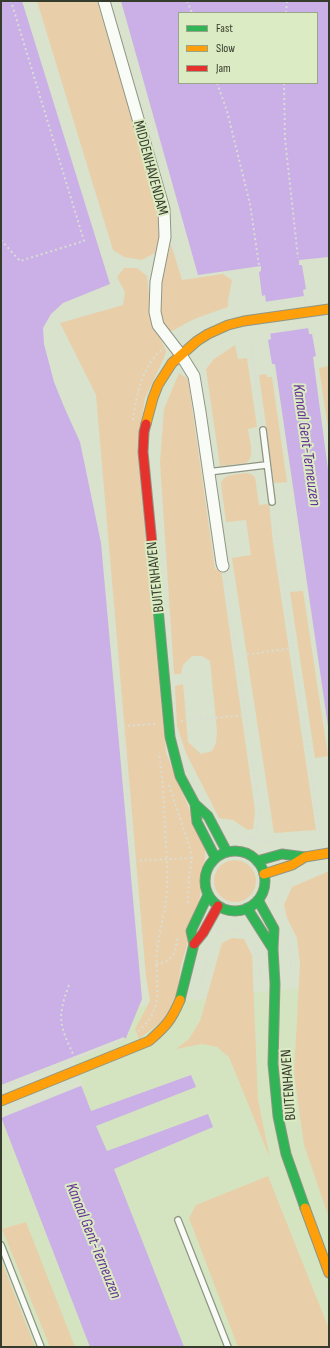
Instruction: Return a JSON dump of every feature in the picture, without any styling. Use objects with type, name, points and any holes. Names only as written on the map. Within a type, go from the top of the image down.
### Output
[{"type":"main road","name":"BUITENHAVEN","points":[[227,852],[208,816],[195,804],[180,776],[168,723],[166,680],[143,452],[144,432],[152,398],[158,385],[172,363],[197,341],[216,330],[244,321],[329,309]]},
{"type":"main road","name":"BUITENHAVEN","points":[[195,804],[197,822],[215,857]]},
{"type":"main road","points":[[234,850],[247,853],[257,861],[264,874],[264,888],[258,900],[247,908],[234,911],[218,906],[208,895],[205,887],[205,874],[207,868],[215,857],[227,852],[234,850]]},
{"type":"main road","points":[[257,861],[282,854],[305,857],[329,853]]},
{"type":"main road","points":[[264,874],[292,865],[305,857]]},
{"type":"main road","points":[[194,944],[191,932],[208,895]]},
{"type":"main road","name":"BUITENHAVEN","points":[[258,900],[274,929],[273,949],[275,971],[273,1064],[278,1116],[286,1154],[296,1188],[329,1273]]},
{"type":"main road","points":[[1,1101],[129,1050],[149,1041],[164,1028],[173,1017],[182,996],[194,944],[203,933],[218,906]]},
{"type":"main road","name":"BUITENHAVEN","points":[[247,908],[273,949]]},
{"type":"street","name":"MIDDENHAVENDAM","points":[[104,1],[164,209],[165,237],[156,282],[156,319],[158,325],[181,355]]},
{"type":"street","points":[[181,355],[194,376],[197,391],[223,566]]},
{"type":"lane","points":[[263,430],[266,465],[272,502]]},
{"type":"lane","points":[[208,472],[266,465]]},
{"type":"lane","points":[[178,1220],[228,1347]]},
{"type":"lane","points":[[1,1245],[41,1347]]},
{"type":"path","points":[[1,240],[20,261],[84,241],[11,1]]},
{"type":"path","points":[[187,1],[192,12]]},
{"type":"path","points":[[286,12],[287,1]]},
{"type":"path","points":[[217,84],[227,111],[250,204],[259,265]]},
{"type":"path","points":[[284,84],[285,139],[298,258]]},
{"type":"path","points":[[244,334],[255,331]]},
{"type":"path","points":[[248,332],[263,430]]},
{"type":"path","points":[[189,367],[198,359],[229,340]]},
{"type":"path","points":[[272,502],[322,846]]},
{"type":"path","points":[[223,566],[260,812],[255,840]]},
{"type":"path","points":[[237,656],[293,648]]},
{"type":"path","points":[[201,713],[201,720]]},
{"type":"path","points":[[192,858],[132,862],[123,726],[246,715]]},
{"type":"path","points":[[134,1034],[142,1028],[151,1016],[155,1007],[158,992],[156,964],[157,952],[166,903],[167,860],[162,777],[158,747]]},
{"type":"path","points":[[162,777],[166,778]]},
{"type":"path","points":[[167,782],[192,858],[186,909]]},
{"type":"path","points":[[156,964],[166,962],[172,958],[179,929]]},
{"type":"path","points":[[287,934],[291,966],[289,1000]]},
{"type":"path","points":[[69,985],[61,1014],[62,1029],[78,1064]]},
{"type":"path","points":[[1,1088],[129,1038]]},
{"type":"shaded area","points":[[37,1],[97,1],[136,131],[162,227],[155,253],[142,260],[124,257],[113,250]]},
{"type":"shaded area","points":[[171,244],[182,280],[223,274],[232,280],[228,307],[192,320],[169,332],[164,322],[160,300],[163,277]]},
{"type":"shaded area","points":[[124,268],[137,268],[147,276],[152,328],[159,336],[166,351],[145,398],[137,447],[166,753],[205,847],[205,860],[199,903],[181,965],[177,993],[165,1019],[139,1039],[135,1029],[150,1001],[146,977],[96,395],[60,323],[123,305],[125,292],[117,277]]},
{"type":"shaded area","points":[[235,345],[238,359],[247,358],[257,427],[248,429],[251,452],[251,457],[249,460],[246,463],[220,466],[206,369],[214,359]]},
{"type":"shaded area","points":[[329,366],[329,435],[319,368]]},
{"type":"shaded area","points":[[179,373],[188,379],[215,569],[221,569],[255,811],[253,829],[248,830],[233,820],[219,818],[186,753],[177,726],[175,686],[183,684],[188,742],[201,754],[212,751],[216,743],[217,731],[210,661],[202,656],[192,656],[183,665],[181,674],[174,674],[160,462],[164,409]]},
{"type":"shaded area","points":[[266,374],[267,377],[272,377],[287,482],[274,483],[259,375]]},
{"type":"shaded area","points":[[246,473],[255,477],[259,505],[269,504],[273,543],[316,830],[274,833],[232,558],[251,555],[246,520],[226,522],[221,483],[228,476]]},
{"type":"shaded area","points":[[303,591],[328,756],[315,758],[290,592]]},
{"type":"shaded area","points":[[231,860],[239,860],[250,866],[256,877],[256,885],[250,896],[239,902],[231,902],[220,896],[214,885],[214,877],[220,866]]},
{"type":"shaded area","points":[[329,872],[329,1218],[304,1145],[294,1073],[300,964],[297,938],[287,918],[284,905],[292,887]]},
{"type":"shaded area","points":[[232,938],[244,939],[252,955],[258,1100],[270,1158],[229,1057],[217,1047],[202,1044],[176,1049],[189,1039],[200,1021],[222,943]]},
{"type":"shaded area","points":[[329,984],[329,1347],[1,1347],[1,1062],[122,1009]]},
{"type":"shaded area","points":[[268,1176],[329,1329],[329,1347],[238,1347],[189,1218],[196,1205]]},
{"type":"shaded area","points":[[26,1222],[75,1347],[50,1347],[2,1229]]},
{"type":"shaded area","points":[[1,1260],[35,1347],[1,1347]]},
{"type":"water","name":"Kanaal Gent-Terneuzen","points":[[1,1],[22,1],[110,284],[63,303],[51,314],[43,328],[44,344],[54,382],[80,442],[101,543],[142,999],[126,1038],[71,1059],[91,1111],[191,1075],[196,1087],[96,1126],[107,1151],[208,1114],[213,1127],[114,1169],[184,1347],[90,1347],[1,1117]]},
{"type":"water","name":"Kanaal Gent-Terneuzen","points":[[121,1],[329,1],[329,257],[299,260],[299,265],[302,265],[306,289],[303,290],[309,334],[312,334],[316,356],[313,357],[329,477],[329,733],[275,364],[272,364],[268,340],[271,339],[265,295],[262,296],[259,272],[261,271],[261,266],[198,275]]},
{"type":"pier","points":[[304,296],[309,328],[268,334],[264,302]]},
{"type":"pier","points":[[124,1037],[125,1040],[74,1060],[83,1085],[1,1118],[1,1085]]},
{"type":"traffic: fast","points":[[153,554],[170,737],[180,776],[195,804],[197,822],[215,857]]},
{"type":"traffic: fast","points":[[195,804],[208,816],[227,852]]},
{"type":"traffic: fast","points":[[229,851],[241,851],[252,856],[260,864],[265,875],[265,881],[263,893],[252,906],[241,911],[229,911],[218,906],[210,898],[205,887],[205,875],[210,864],[218,856],[229,851]]},
{"type":"traffic: fast","points":[[257,861],[282,854],[305,857]]},
{"type":"traffic: fast","points":[[180,1000],[194,944],[191,931],[208,895]]},
{"type":"traffic: fast","points":[[258,900],[274,929],[273,949],[275,984],[273,1064],[278,1116],[286,1154],[305,1208]]},
{"type":"traffic: fast","points":[[247,908],[273,949]]},
{"type":"traffic: slow","points":[[146,424],[158,385],[172,363],[197,341],[208,334],[228,325],[244,321],[329,309]]},
{"type":"traffic: slow","points":[[264,874],[292,865],[305,857],[329,853]]},
{"type":"traffic: slow","points":[[1,1101],[149,1041],[168,1023],[180,1000]]},
{"type":"traffic: slow","points":[[305,1208],[329,1273]]},
{"type":"traffic: jam","points":[[146,424],[143,452],[153,554]]},
{"type":"traffic: jam","points":[[194,944],[203,933],[218,906]]}]
